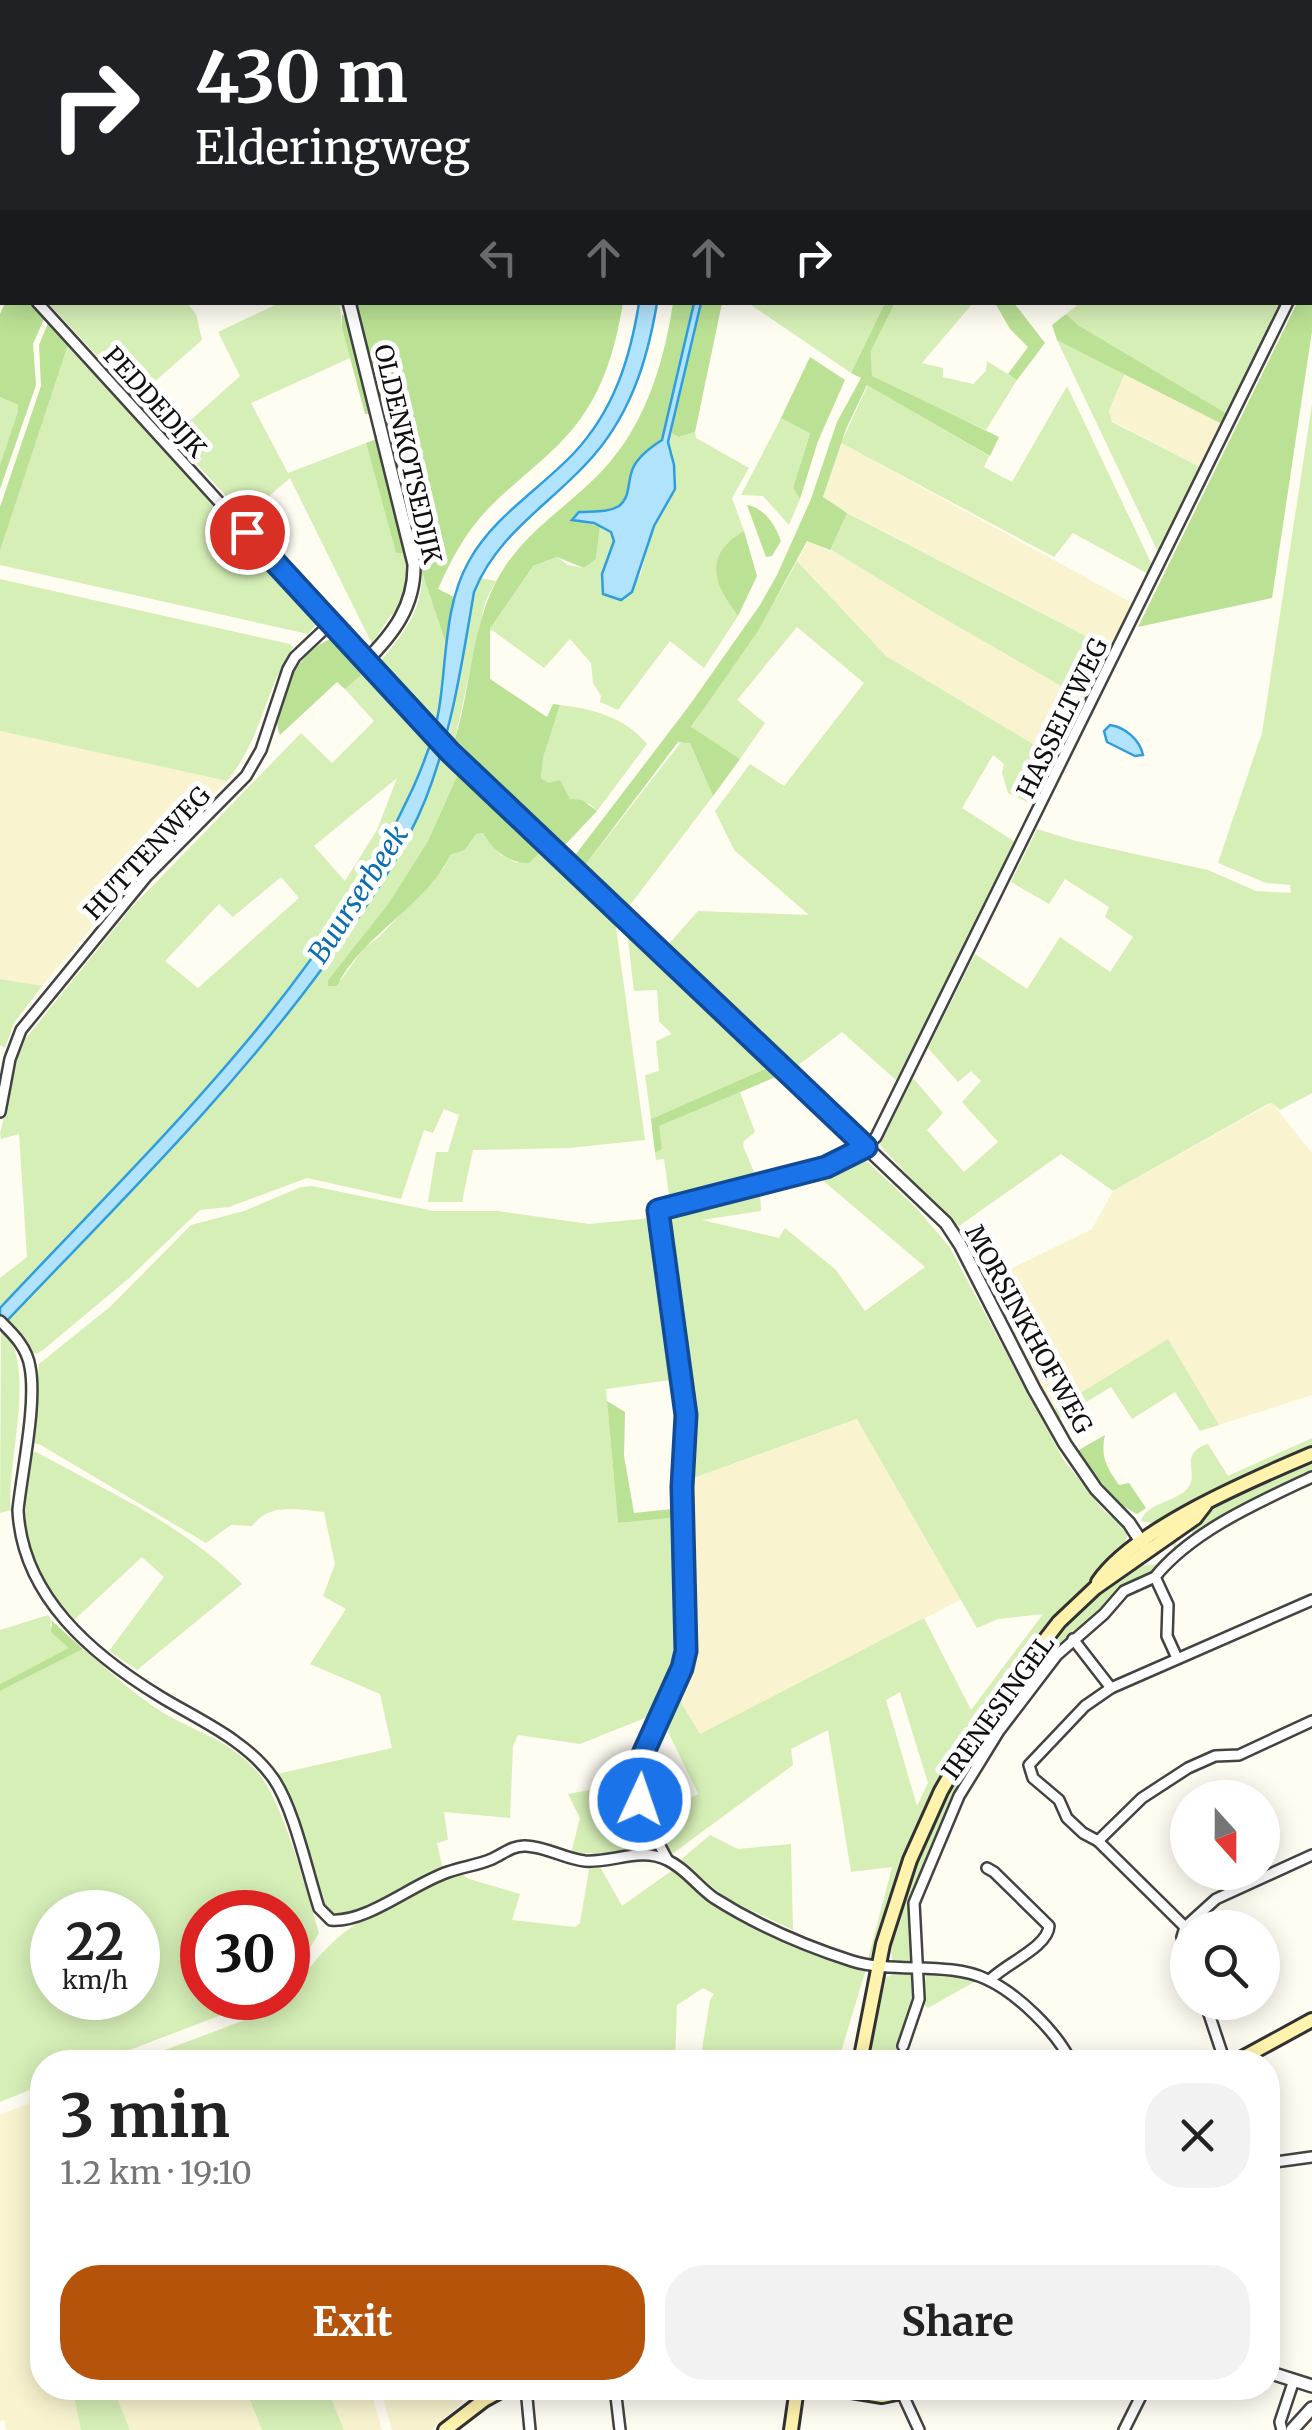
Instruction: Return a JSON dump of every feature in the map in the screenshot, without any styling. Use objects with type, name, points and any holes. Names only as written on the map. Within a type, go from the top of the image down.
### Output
[{"type":"main road","points":[[863,2050],[888,1935],[910,1860],[941,1791],[979,1725],[1059,1622],[1146,1544],[1195,1518],[1206,1505],[1258,1476],[1312,1454]]},
{"type":"main road","points":[[1258,2050],[1312,2021]]},
{"type":"main road","points":[[445,2430],[484,2400]]},
{"type":"main road","points":[[791,2430],[796,2400]]},
{"type":"street","name":"PEDDEDIJK","points":[[40,305],[365,662]]},
{"type":"street","name":"OLDENKOTSEDIJK","points":[[350,305],[414,564],[411,594],[399,623],[365,662]]},
{"type":"street","name":"HASSELTWEG","points":[[866,1147],[876,1136],[1012,865],[1287,305]]},
{"type":"street","name":"HUTTENWEG","points":[[0,1112],[10,1059],[21,1030],[147,876],[246,776],[262,750],[288,669],[295,657],[330,624]]},
{"type":"street","name":"MORSINKHOFWEG","points":[[365,662],[447,749],[952,1231],[1066,1444],[1096,1489],[1146,1544]]},
{"type":"street","points":[[866,1147],[826,1167],[658,1210],[686,1415],[682,1487],[686,1651],[636,1776],[644,1813],[667,1860],[711,1896],[742,1914],[833,1954],[882,1966],[968,1973],[990,1980],[1048,2027],[1063,2050]]},
{"type":"street","points":[[0,1321],[18,1339],[30,1367],[18,1528],[30,1570],[62,1618],[97,1650],[129,1676],[232,1739],[272,1778],[285,1802],[319,1908],[331,1920],[350,1919],[447,1872],[525,1846],[586,1861],[631,1854],[667,1860]]},
{"type":"street","name":"IRENESINGEL","points":[[903,2046],[917,2014],[919,1970],[914,1903],[958,1796],[1000,1731],[1056,1654],[1104,1614],[1124,1591],[1154,1577],[1172,1557],[1203,1536],[1312,1477]]},
{"type":"street","points":[[1154,1577],[1168,1605],[1167,1636],[1178,1658]]},
{"type":"street","points":[[1170,1911],[1098,1841],[1067,1818],[1059,1800],[1028,1770],[1032,1760],[1086,1706],[1111,1688],[1312,1600]]},
{"type":"street","name":"IRENESINGEL","points":[[1073,1638],[1111,1688]]},
{"type":"street","points":[[1098,1841],[1142,1798],[1188,1768],[1215,1756],[1239,1754],[1312,1720]]},
{"type":"street","points":[[1203,1910],[1216,1899],[1312,1856]]},
{"type":"street","points":[[987,1868],[1049,1926],[1043,1942],[990,1980]]},
{"type":"street","points":[[1211,2020],[1220,2050]]},
{"type":"street","points":[[1280,2161],[1312,2157]]},
{"type":"street","points":[[1280,2376],[1312,2386]]},
{"type":"street","points":[[1282,2430],[1280,2422],[1294,2380]]},
{"type":"street","points":[[527,2400],[530,2430]]},
{"type":"street","points":[[616,2400],[620,2430]]},
{"type":"street","points":[[905,2400],[920,2430]]},
{"type":"street","points":[[1124,2430],[1139,2400]]},
{"type":"street","points":[[1292,2430],[1312,2408]]},
{"type":"shaded area","points":[[1125,373],[1224,425],[1202,468],[1112,421],[1109,412]]},
{"type":"shaded area","points":[[841,443],[1134,604],[1113,650],[825,501]]},
{"type":"shaded area","points":[[809,540],[1087,701],[1058,759],[886,656],[797,561]]},
{"type":"shaded area","points":[[0,731],[227,781],[142,868],[42,986],[0,979]]},
{"type":"shaded area","points":[[1272,1103],[1312,1153],[1312,1395],[1219,1425],[1167,1340],[1053,1410],[988,1280],[1092,1229],[1113,1191]]},
{"type":"shaded area","points":[[858,1419],[962,1599],[700,1734],[676,1694],[685,1678],[692,1643],[688,1480]]},
{"type":"shaded area","points":[[30,2103],[30,2400],[75,2400],[81,2430],[6,2430],[4,2420],[0,2421],[0,2115]]},
{"type":"shaded area","points":[[118,2400],[250,2400],[262,2430],[130,2430]]},
{"type":"shaded area","points":[[332,2400],[373,2400],[382,2430],[344,2430]]},
{"type":"shaded area","points":[[383,2400],[462,2400],[431,2430],[392,2430]]},
{"type":"green space","points":[[4,305],[31,305],[44,319],[33,344],[36,385],[0,489],[0,465],[18,405],[0,397],[0,314]]},
{"type":"green space","points":[[50,305],[189,305],[196,314],[202,340],[136,398]]},
{"type":"green space","points":[[275,305],[340,305],[350,358],[251,403],[288,473],[366,443],[396,553],[408,554],[409,582],[398,613],[390,616],[372,644],[290,478],[245,517],[172,437],[240,376],[218,332]]},
{"type":"green space","points":[[356,305],[623,305],[609,363],[581,418],[479,519],[448,568],[438,589],[454,597],[447,647],[422,572]]},
{"type":"green space","points":[[673,305],[694,305],[662,440],[632,469],[622,504],[601,512],[579,512],[573,520],[600,526],[596,559],[584,568],[557,557],[533,566],[490,629],[490,679],[547,717],[553,704],[560,705],[543,758],[541,778],[549,783],[560,780],[570,799],[582,800],[597,811],[563,847],[455,739],[479,627],[494,585],[525,542],[593,480],[625,442],[648,398]]},
{"type":"green space","points":[[701,305],[722,305],[695,432],[679,437],[671,433]]},
{"type":"green space","points":[[751,305],[884,305],[851,373]]},
{"type":"green space","points":[[884,305],[894,305],[871,351],[872,376],[999,437],[990,456],[867,385],[846,429],[823,497],[847,513],[830,550],[807,541],[758,631],[691,727],[740,759],[713,796],[690,743],[678,742],[583,868],[573,858],[689,706],[777,575],[811,499],[837,422],[861,378],[851,373]]},
{"type":"green space","points":[[894,305],[971,305],[922,363],[943,368],[943,377],[973,384],[986,371],[987,361],[1017,380],[986,430],[872,376],[871,351]]},
{"type":"green space","points":[[996,305],[1016,305],[1045,343],[1017,380],[1008,374],[1028,347],[1010,329]]},
{"type":"green space","points":[[1077,305],[1281,305],[1229,415],[1078,325],[1066,314]]},
{"type":"green space","points":[[1296,305],[1312,305],[1312,331],[1272,598],[1138,627]]},
{"type":"green space","points":[[342,314],[348,320],[373,413],[365,414],[342,328]]},
{"type":"green space","points":[[1066,314],[1078,325],[1229,415],[1224,425],[1057,340],[1052,325]]},
{"type":"green space","points":[[48,323],[68,345],[0,551],[0,507],[41,386],[39,345]]},
{"type":"green space","points":[[1057,340],[1125,373],[1109,411],[1112,422],[1202,468],[1159,554]]},
{"type":"green space","points":[[68,345],[316,618],[316,625],[308,634],[0,565],[0,551]]},
{"type":"green space","points":[[810,357],[845,380],[818,441],[800,499],[793,488],[810,433],[781,418]]},
{"type":"green space","points":[[868,385],[989,456],[984,467],[1012,482],[1067,386],[1153,567],[1150,575],[1073,533],[1054,557],[841,443]]},
{"type":"green space","points":[[0,397],[18,405],[18,411],[0,465]]},
{"type":"green space","points":[[1312,404],[1312,1093],[1280,1110],[1268,1104],[1113,1191],[1061,1154],[956,1228],[880,1145],[913,1078],[943,1113],[927,1130],[964,1172],[998,1142],[962,1102],[981,1081],[971,1071],[958,1082],[928,1048],[975,954],[1027,989],[1060,937],[1110,972],[1133,937],[1105,917],[1109,907],[1065,879],[1049,904],[1011,882],[1037,829],[1208,870],[1256,891],[1291,893],[1290,885],[1266,883],[1218,863],[1262,733]]},
{"type":"green space","points":[[781,418],[810,432],[793,488],[800,499],[789,525],[763,496],[741,495]]},
{"type":"green space","points":[[695,432],[696,438],[749,468],[732,498],[744,531],[723,550],[717,571],[738,616],[704,668],[670,641],[618,710],[600,702],[591,663],[570,639],[544,668],[489,631],[533,566],[557,557],[568,565],[584,568],[596,559],[600,526],[611,532],[614,541],[601,574],[640,576],[654,526],[675,489],[670,433],[680,437]]},
{"type":"green space","points":[[379,438],[408,554],[396,553],[366,443]]},
{"type":"green space","points":[[747,505],[764,513],[776,529],[781,541],[772,556],[766,557]]},
{"type":"green space","points":[[847,513],[1113,650],[1087,701],[830,549]]},
{"type":"green space","points":[[744,531],[757,576],[738,616],[723,593],[716,571],[722,550]]},
{"type":"green space","points":[[797,561],[886,656],[1058,759],[1035,806],[1008,793],[1002,773],[1004,764],[993,755],[962,808],[1017,843],[897,1081],[842,1032],[796,1067],[667,946],[698,911],[809,915],[734,850],[715,811],[750,764],[784,786],[864,683],[797,627],[737,700],[765,723],[740,759],[691,728]]},
{"type":"green space","points":[[422,572],[447,647],[437,721],[380,662],[404,632],[415,610]]},
{"type":"green space","points":[[480,578],[496,581],[485,602],[455,739],[449,733]]},
{"type":"green space","points":[[0,579],[290,644],[293,647],[256,732],[227,781],[0,731]]},
{"type":"green space","points":[[334,638],[366,671],[345,689],[337,682],[280,735],[279,708],[290,678],[310,652]]},
{"type":"green space","points":[[366,671],[431,738],[417,781],[358,890],[315,955],[216,1078],[0,1308],[0,1278],[27,1257],[19,1134],[1,1139],[0,1134],[26,1038],[131,908],[301,733],[332,763],[374,721],[345,689]],"holes":[[[397,778],[377,830],[345,881],[314,846]],[[281,877],[299,898],[198,988],[165,961],[219,904],[233,917]]]},
{"type":"green space","points":[[560,705],[608,716],[647,744],[597,811],[590,804],[570,800],[560,781],[549,783],[541,778],[543,758]]},
{"type":"green space","points":[[682,741],[690,743],[713,796],[627,909],[583,868]]},
{"type":"green space","points":[[443,750],[461,767],[428,841],[388,904],[328,980],[340,981],[364,948],[444,868],[450,855],[465,850],[476,834],[483,833],[501,855],[517,863],[541,849],[614,913],[645,1140],[569,1148],[473,1150],[462,1202],[428,1202],[436,1152],[448,1152],[459,1115],[444,1109],[433,1133],[424,1130],[401,1199],[307,1178],[229,1207],[200,1210],[128,1279],[43,1350],[36,1354],[27,1349],[7,1321],[225,1088],[320,972],[392,867],[415,822]]},
{"type":"green space","points":[[461,767],[541,851],[529,863],[514,861],[497,850],[483,833],[476,834],[465,850],[450,855],[427,888],[362,951],[337,986],[328,986],[328,980],[388,904],[428,841]]},
{"type":"green space","points":[[626,923],[802,1092],[766,1068],[651,1119],[645,1075],[659,1071],[656,1041],[672,1034],[659,1021],[657,990],[634,991]]},
{"type":"green space","points":[[0,979],[42,986],[14,1023],[5,1048],[0,1045]]},
{"type":"green space","points":[[767,1068],[778,1076],[659,1126],[662,1149],[655,1153],[651,1119]]},
{"type":"green space","points":[[740,1092],[755,1132],[743,1146],[757,1179],[670,1202],[664,1159],[656,1160],[655,1153],[662,1149],[658,1126]]},
{"type":"green space","points":[[858,1157],[917,1209],[949,1246],[1063,1459],[1128,1534],[1123,1551],[1054,1620],[974,1721],[945,1774],[877,1955],[868,1959],[892,1867],[851,1872],[828,1730],[791,1749],[793,1765],[672,1854],[652,1819],[698,1794],[662,1719],[676,1694],[700,1734],[924,1618],[971,1710],[1043,1614],[998,1619],[977,1628],[857,1419],[688,1480],[691,1414],[665,1214],[760,1190],[761,1211],[702,1220],[779,1238],[785,1228],[836,1270],[865,1311],[925,1267],[814,1173]],"holes":[[[900,1692],[928,1783],[917,1806],[886,1700]]]},
{"type":"green space","points":[[312,1186],[434,1211],[498,1211],[589,1224],[651,1218],[677,1379],[606,1389],[618,1523],[681,1517],[683,1642],[678,1670],[655,1714],[580,1744],[518,1735],[513,1746],[510,1818],[444,1812],[448,1840],[437,1843],[443,1869],[386,1900],[339,1914],[328,1912],[286,1789],[277,1774],[392,1748],[380,1694],[310,1664],[346,1609],[323,1596],[335,1564],[324,1512],[276,1510],[252,1526],[231,1525],[206,1543],[31,1439],[39,1364],[111,1306],[191,1225]]},
{"type":"green space","points":[[1,1326],[12,1343],[20,1388],[11,1510],[0,1513]]},
{"type":"green space","points":[[1168,1339],[1219,1425],[1200,1431],[1175,1392],[1132,1419],[1111,1387],[1058,1419],[1053,1410]]},
{"type":"green space","points":[[607,1401],[625,1412],[624,1456],[634,1513],[681,1508],[681,1517],[618,1523]]},
{"type":"green space","points":[[1105,1435],[1104,1456],[1111,1473],[1119,1485],[1129,1483],[1146,1508],[1137,1514],[1118,1503],[1077,1451]]},
{"type":"green space","points":[[1312,1438],[1312,1448],[1152,1523],[1141,1521],[1149,1510],[1186,1490],[1192,1478],[1191,1459],[1199,1448],[1208,1444],[1228,1476]]},
{"type":"green space","points":[[30,1452],[117,1495],[170,1527],[242,1584],[137,1670],[109,1651],[164,1577],[142,1557],[73,1621],[43,1580],[29,1543],[26,1502]]},
{"type":"green space","points":[[1312,1460],[1312,1473],[1195,1536],[1190,1530],[1174,1540],[1178,1547],[1175,1549],[1169,1539],[1256,1486]]},
{"type":"green space","points":[[1139,1562],[1146,1566],[1159,1564],[1152,1574],[1124,1587],[1064,1643],[995,1732],[945,1820],[914,1893],[913,1962],[893,1963],[895,1926],[921,1849],[979,1736],[1055,1635],[1090,1598]]},
{"type":"green space","points":[[48,1615],[50,1626],[70,1648],[0,1684],[0,1630]]},
{"type":"green space","points":[[52,1621],[83,1649],[0,1691],[0,1684],[69,1648],[51,1632]]},
{"type":"green space","points":[[83,1649],[151,1705],[213,1738],[249,1763],[277,1806],[306,1890],[180,1890],[180,2020],[208,2020],[130,2050],[30,2050],[30,2090],[0,2102],[0,1691]]},
{"type":"green space","points":[[633,1782],[661,1853],[571,1853],[580,1818],[568,1794]]},
{"type":"green space","points":[[710,1835],[738,1849],[791,1844],[793,1930],[727,1899],[679,1861]]},
{"type":"green space","points":[[598,1863],[622,1906],[674,1869],[765,1932],[866,1969],[842,2050],[702,2050],[714,1994],[703,1988],[677,2005],[675,2050],[165,2050],[245,2020],[310,2020],[310,1968],[328,1947],[372,1915],[458,1871],[469,1879],[520,1894],[512,1920],[575,1927],[580,1923],[590,1864]]},
{"type":"green space","points":[[310,1903],[319,1933],[310,1948]]},
{"type":"green space","points":[[893,1974],[915,1975],[908,2028],[898,2050],[871,2050],[886,1978]]},
{"type":"green space","points":[[926,1975],[976,1981],[928,2008],[923,2003]]},
{"type":"green space","points":[[75,2400],[118,2400],[130,2430],[81,2430]]},
{"type":"green space","points":[[250,2400],[332,2400],[344,2430],[262,2430]]},
{"type":"water","name":"Buurserbeek","points":[[639,305],[657,305],[634,389],[614,428],[586,464],[509,538],[474,592],[443,748],[426,798],[386,876],[337,948],[259,1048],[176,1144],[0,1328],[0,1308],[228,1064],[330,932],[374,862],[413,788],[432,739],[451,614],[469,561],[491,530],[588,437],[610,401],[631,344]]},
{"type":"water","points":[[694,305],[701,305],[668,442],[675,489],[654,526],[632,592],[621,600],[603,594],[602,574],[614,541],[611,532],[594,523],[572,520],[579,512],[619,506],[635,464],[662,440]]},
{"type":"water","points":[[1110,725],[1131,735],[1143,755],[1135,756],[1107,742],[1104,731]]},
{"type":"route","points":[[247,532],[450,752],[866,1147],[826,1167],[658,1210],[686,1415],[682,1487],[686,1651],[638,1765],[640,1800]]}]
